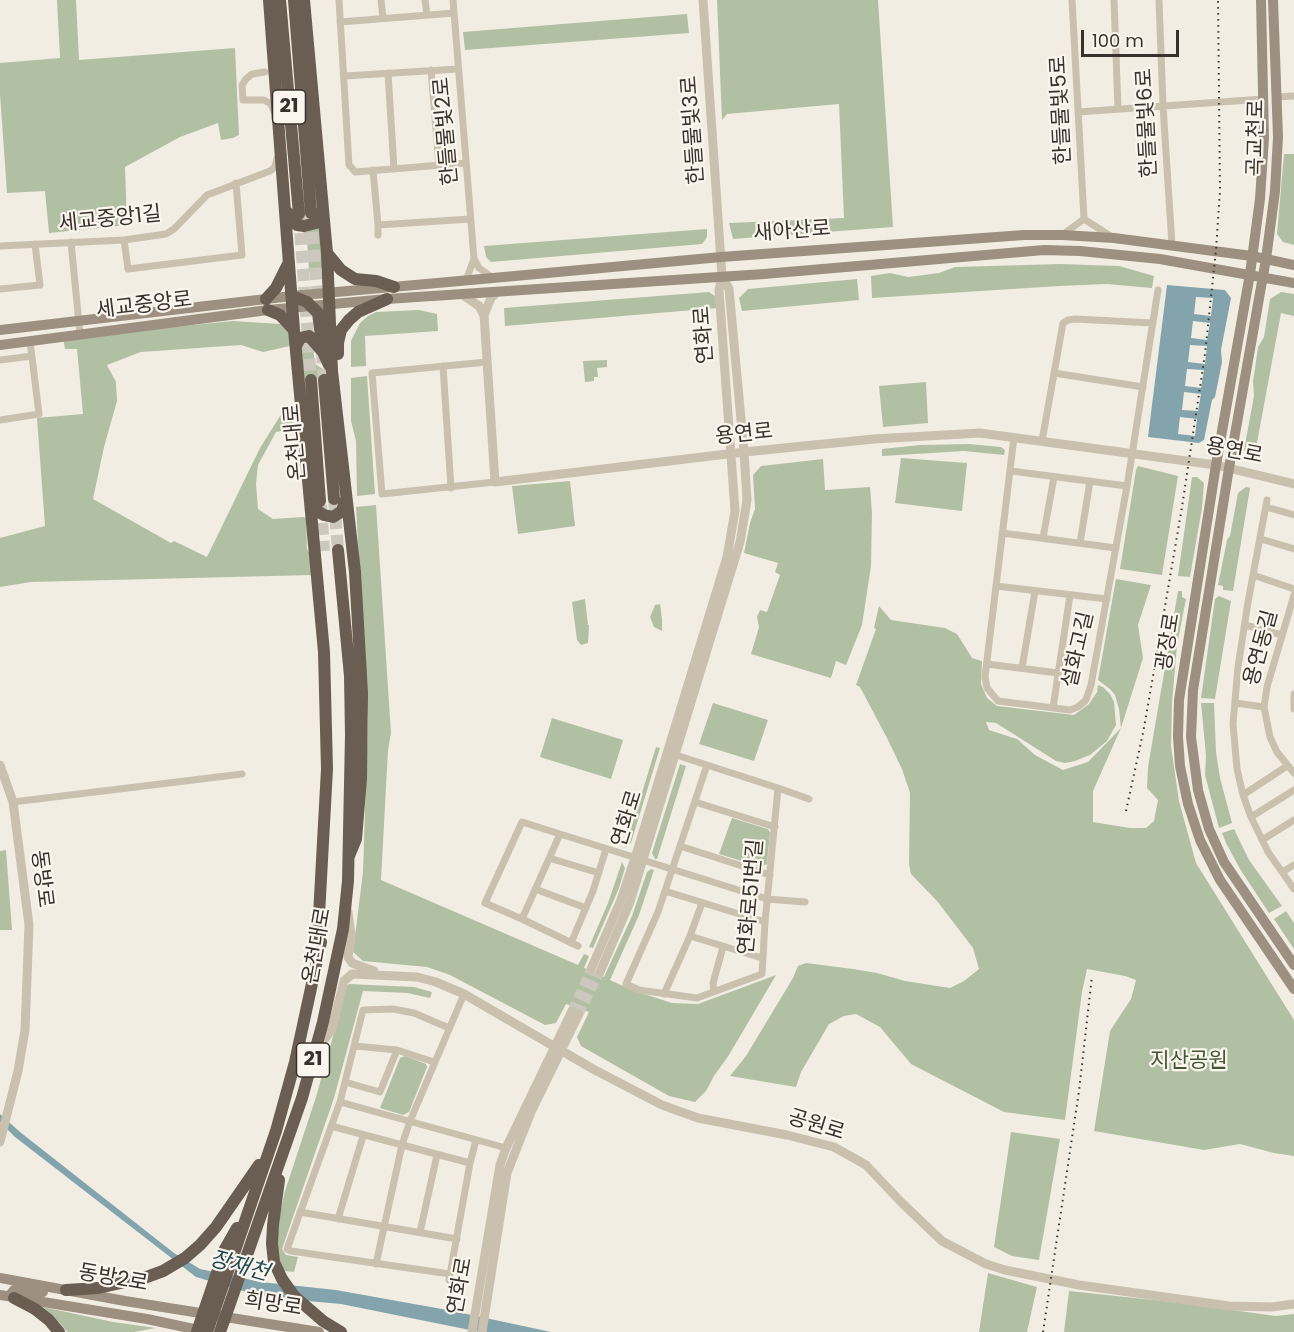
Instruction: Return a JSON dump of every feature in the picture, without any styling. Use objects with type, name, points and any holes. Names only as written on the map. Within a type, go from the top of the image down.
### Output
[{"type":"highway","points":[[269,0],[272,71],[305,212],[327,253],[341,270],[355,279],[376,281],[394,287]]},
{"type":"highway","name":"21","points":[[280,0],[305,212]]},
{"type":"highway","name":"21","points":[[294,0],[305,212]]},
{"type":"highway","points":[[294,330],[267,305],[290,261],[305,212],[304,0]]},
{"type":"highway","points":[[327,253],[328,375]]},
{"type":"highway","points":[[290,261],[294,330],[317,511],[324,516],[333,517],[342,511],[336,396],[339,385],[338,343],[341,330],[358,312],[387,299]]},
{"type":"highway","points":[[292,302],[300,298],[314,306],[320,318],[323,352],[336,396]]},
{"type":"highway","points":[[296,346],[300,338],[309,336],[323,352]]},
{"type":"highway","name":"온천대로","points":[[328,375],[340,499]]},
{"type":"highway","name":"온천대로","points":[[311,380],[316,502]]},
{"type":"highway","points":[[340,499],[355,572],[362,693],[361,779],[356,839],[349,856]]},
{"type":"highway","points":[[316,502],[326,690],[327,769],[319,915],[320,949]]},
{"type":"highway","name":"온천대로","points":[[220,1332],[234,1257],[282,1157],[314,1055],[336,969],[347,900],[350,676],[338,550]]},
{"type":"highway","name":"온천대로","points":[[207,1332],[270,1148],[295,1062],[320,949],[333,820],[334,725],[324,551]]},
{"type":"highway","points":[[66,1290],[125,1283],[163,1271],[185,1258],[200,1245],[231,1208],[270,1148]]},
{"type":"highway","points":[[282,1157],[272,1244],[274,1262],[294,1296],[321,1327],[341,1332]]},
{"type":"highway","points":[[192,1331],[234,1257]]},
{"type":"highway","points":[[14,1298],[35,1309],[59,1332]]},
{"type":"main road","name":"곡교천로","points":[[1250,274],[1263,167],[1262,0]]},
{"type":"main road","name":"곡교천로","points":[[1263,276],[1278,163],[1278,97],[1273,0]]},
{"type":"main road","name":"새아산로","points":[[314,306],[328,299],[394,287],[721,257],[1023,236],[1062,235],[1113,238],[1252,256],[1294,265]]},
{"type":"main road","name":"새아산로","points":[[292,302],[463,295],[1044,250],[1080,250],[1122,255],[1263,276],[1294,283]]},
{"type":"main road","name":"광장로","points":[[1250,274],[1216,465],[1179,700],[1178,737],[1180,766],[1188,804],[1205,850],[1220,880],[1294,989]]},
{"type":"main road","name":"광장로","points":[[1263,276],[1193,690],[1192,748],[1198,790],[1214,840],[1224,862],[1294,965]]},
{"type":"main road","name":"세교중앙로","points":[[0,345],[292,302]]},
{"type":"main road","name":"세교중앙로","points":[[0,330],[267,305]]},
{"type":"main road","name":"동방2로","points":[[0,1278],[220,1316]]},
{"type":"main road","points":[[14,1298],[12,1292],[17,1290],[57,1294],[82,1293]]},
{"type":"main road","name":"동방2로","points":[[0,1295],[147,1319],[192,1331],[207,1332]]},
{"type":"main road","name":"희망로","points":[[220,1316],[321,1327]]},
{"type":"street","points":[[339,0],[350,165],[355,172],[466,164]]},
{"type":"street","points":[[381,0],[383,18]]},
{"type":"street","points":[[425,0],[427,15]]},
{"type":"street","name":"한들물빛2로","points":[[453,0],[474,259]]},
{"type":"street","name":"한들물빛3로","points":[[703,0],[722,276]]},
{"type":"street","name":"한들물빛5로","points":[[1072,0],[1084,219]]},
{"type":"street","points":[[1114,0],[1118,109]]},
{"type":"street","name":"한들물빛6로","points":[[1159,0],[1172,245]]},
{"type":"street","points":[[340,22],[454,13]]},
{"type":"street","points":[[345,76],[458,69]]},
{"type":"street","points":[[431,70],[439,165]]},
{"type":"street","name":"세교중앙1길","points":[[0,246],[124,240],[170,232],[207,195],[270,171],[277,162],[274,110],[264,100],[243,100],[242,85],[252,74],[272,71]]},
{"type":"street","points":[[388,73],[394,169]]},
{"type":"street","points":[[1278,97],[1294,96]]},
{"type":"street","points":[[1078,112],[1264,99]]},
{"type":"street","points":[[373,170],[378,236]]},
{"type":"street","points":[[124,240],[128,270],[242,255],[236,183]]},
{"type":"street","points":[[378,225],[470,219]]},
{"type":"street","points":[[1062,235],[1084,219],[1113,238]]},
{"type":"street","points":[[71,242],[80,334]]},
{"type":"street","points":[[0,290],[40,285],[35,244]]},
{"type":"street","points":[[474,259],[478,268],[493,278]]},
{"type":"street","points":[[466,280],[474,259]]},
{"type":"street","name":"연화로","points":[[639,859],[676,755],[740,542],[747,500],[729,289],[722,276]]},
{"type":"street","name":"연화로","points":[[596,971],[630,902],[639,859],[731,539],[735,511],[719,290],[722,276]]},
{"type":"street","points":[[1131,455],[1158,290]]},
{"type":"street","points":[[484,315],[491,298],[497,292]]},
{"type":"street","points":[[463,295],[479,306],[484,315],[495,482]]},
{"type":"street","points":[[1042,441],[1063,323],[1068,320],[1153,323]]},
{"type":"street","points":[[0,420],[39,414],[30,341]]},
{"type":"street","points":[[0,360],[32,356]]},
{"type":"street","name":"용연로","points":[[487,362],[372,372],[382,494],[451,488],[744,452],[922,435],[980,433],[1216,465],[1294,484]]},
{"type":"street","points":[[444,366],[451,488]]},
{"type":"street","points":[[1054,373],[1143,387]]},
{"type":"street","name":"설화고길","points":[[1014,437],[985,677],[987,688],[998,701],[1070,710],[1078,707],[1089,694],[1131,455]]},
{"type":"street","points":[[1011,471],[1127,486]]},
{"type":"street","points":[[1043,538],[1054,477]]},
{"type":"street","points":[[1080,543],[1090,481]]},
{"type":"street","points":[[1294,515],[1267,504],[1245,625],[1233,724],[1237,769],[1251,817],[1262,840],[1294,889]]},
{"type":"street","points":[[1002,533],[1116,548]]},
{"type":"street","points":[[1261,539],[1294,549]]},
{"type":"street","points":[[1253,575],[1294,589]]},
{"type":"street","points":[[996,586],[1107,599]]},
{"type":"street","points":[[1022,668],[1035,591]]},
{"type":"street","points":[[1053,708],[1070,595]]},
{"type":"street","name":"용연동길","points":[[1294,595],[1267,687],[1264,707],[1270,737],[1287,766],[1294,773]]},
{"type":"street","points":[[1245,625],[1282,635]]},
{"type":"street","name":"설화고길","points":[[987,664],[1058,673]]},
{"type":"street","name":"용연동길","points":[[1294,694],[1294,709]]},
{"type":"street","points":[[1235,703],[1264,707]]},
{"type":"street","points":[[676,755],[809,799]]},
{"type":"street","name":"동방로","points":[[0,765],[13,802],[29,925],[25,1030],[12,1097],[0,1142]]},
{"type":"street","points":[[707,765],[665,891],[765,922]]},
{"type":"street","points":[[1243,795],[1287,766]]},
{"type":"street","points":[[13,802],[242,774]]},
{"type":"street","name":"연화로51번길","points":[[665,891],[649,934],[626,984],[639,990],[697,998],[762,974],[778,788]]},
{"type":"street","points":[[1251,817],[1294,790]]},
{"type":"street","points":[[695,802],[775,827]]},
{"type":"street","points":[[1262,840],[1294,820]]},
{"type":"street","points":[[606,849],[574,944],[485,903],[522,822],[639,859]]},
{"type":"street","points":[[522,919],[561,834]]},
{"type":"street","points":[[680,846],[770,874]]},
{"type":"street","points":[[549,858],[599,873]]},
{"type":"street","name":"연화로","points":[[639,859],[767,899],[805,902]]},
{"type":"street","points":[[1282,872],[1294,865]]},
{"type":"street","points":[[535,889],[586,908]]},
{"type":"street","points":[[347,900],[351,935],[348,957],[352,963],[365,969],[391,975]]},
{"type":"street","points":[[664,994],[702,903]]},
{"type":"street","points":[[690,936],[762,958]]},
{"type":"street","points":[[714,991],[713,983],[723,947]]},
{"type":"street","points":[[314,1055],[332,1029],[344,981],[352,974],[391,975]]},
{"type":"street","name":"공원로","points":[[391,975],[417,977],[464,994],[662,1105],[698,1118],[787,1135],[834,1147],[866,1165],[942,1241],[986,1264],[1079,1285],[1229,1306],[1294,1305]]},
{"type":"street","points":[[376,1264],[402,1145],[434,1062],[464,994]]},
{"type":"street","points":[[449,1028],[414,1013],[393,1009],[363,1010],[340,1102],[287,1249],[450,1277],[476,1140]]},
{"type":"street","name":"연화로","points":[[472,1332],[482,1299],[507,1173],[531,1112],[576,1012]]},
{"type":"street","points":[[355,1046],[397,1050],[434,1062]]},
{"type":"street","name":"연화로","points":[[482,1332],[482,1299],[500,1166],[516,1123],[559,1049]]},
{"type":"street","points":[[345,1082],[380,1092],[397,1050]]},
{"type":"street","points":[[340,1102],[506,1148]]},
{"type":"street","points":[[331,1126],[470,1163]]},
{"type":"street","points":[[338,1219],[363,1136]]},
{"type":"street","points":[[420,1232],[437,1155]]},
{"type":"street","points":[[300,1212],[457,1239]]},
{"type":"green space","points":[[57,0],[76,0],[79,60],[235,48],[239,135],[221,140],[218,123],[180,137],[125,167],[127,225],[49,233],[45,191],[7,193],[0,63],[60,58]]},
{"type":"green space","points":[[717,0],[878,0],[893,227],[733,239],[729,223],[844,218],[839,104],[727,114],[722,120]]},
{"type":"green space","points":[[687,14],[689,33],[465,50],[463,32]]},
{"type":"green space","points":[[1284,154],[1294,154],[1294,245],[1283,242],[1277,234]]},
{"type":"green space","points":[[319,222],[323,267],[319,272],[312,273],[309,271],[307,239],[302,230]]},
{"type":"green space","points":[[707,229],[707,237],[702,244],[491,262],[486,257],[484,246]]},
{"type":"green space","points":[[1060,264],[1119,266],[1154,276],[1152,288],[1107,284],[872,298],[871,276],[890,273],[908,277],[939,273],[955,267]]},
{"type":"green space","points":[[857,279],[859,300],[742,311],[739,298],[748,289]]},
{"type":"green space","points":[[709,292],[715,296],[717,308],[505,326],[504,308]]},
{"type":"green space","points":[[1281,292],[1294,294],[1294,316],[1281,313],[1254,459],[1250,458],[1244,450],[1254,396],[1253,382],[1258,347],[1264,337],[1270,299]]},
{"type":"green space","points":[[419,310],[437,314],[438,331],[365,336],[366,366],[351,367],[351,341],[360,323],[368,316],[376,312]]},
{"type":"green space","points":[[233,321],[280,324],[287,329],[291,337],[290,346],[263,352],[241,345],[141,352],[107,365],[116,382],[117,401],[93,499],[171,543],[174,541],[207,557],[260,448],[285,408],[293,406],[294,429],[276,432],[258,465],[256,484],[258,509],[273,519],[306,518],[307,549],[311,555],[312,575],[31,582],[0,587],[0,538],[45,526],[37,418],[83,414],[77,349],[65,349],[63,338]]},
{"type":"green space","points":[[306,339],[313,347],[315,364],[329,373],[331,378],[304,380],[301,344]]},
{"type":"green space","points":[[607,360],[607,367],[597,368],[598,377],[594,377],[594,381],[585,382],[583,361]]},
{"type":"green space","points":[[367,376],[375,494],[357,496],[356,441],[351,421],[351,378]]},
{"type":"green space","points":[[926,382],[928,423],[883,427],[879,386]]},
{"type":"green space","points":[[969,444],[1001,447],[1005,450],[1004,455],[964,451],[882,456],[882,449],[920,445]]},
{"type":"green space","points":[[901,458],[967,463],[962,511],[895,503]]},
{"type":"green space","points":[[823,459],[825,490],[870,487],[872,513],[871,566],[862,625],[846,665],[836,661],[831,678],[751,654],[759,627],[757,617],[760,610],[767,612],[780,575],[775,572],[778,563],[744,553],[755,509],[753,475],[761,466]]},
{"type":"green space","points":[[1138,466],[1178,476],[1162,575],[1120,569]]},
{"type":"green space","points":[[1192,477],[1197,477],[1204,483],[1190,577],[1178,576]]},
{"type":"green space","points":[[570,481],[575,526],[518,534],[512,486]]},
{"type":"green space","points":[[1246,487],[1250,488],[1233,591],[1223,590],[1223,586],[1218,585],[1227,540],[1230,536],[1238,493]]},
{"type":"green space","points":[[376,505],[391,733],[388,750],[381,880],[578,965],[584,954],[589,956],[584,968],[604,977],[632,916],[647,872],[654,870],[639,915],[610,980],[672,1003],[698,1004],[776,975],[729,1055],[706,1091],[695,1102],[669,1096],[581,1046],[577,1037],[589,1012],[566,1004],[556,1023],[545,1025],[450,975],[427,967],[363,961],[353,952],[363,872],[368,719],[356,507]]},
{"type":"green space","points":[[1116,579],[1151,585],[1138,625],[1143,658],[1121,728],[1115,695],[1098,680]]},
{"type":"green space","name":"지산공원","points":[[1178,591],[1182,591],[1182,597],[1186,599],[1177,645],[1171,746],[1179,801],[1196,863],[1294,1020],[1294,1156],[1240,1144],[1204,1150],[1094,1131],[1110,1031],[1131,999],[1136,980],[1087,969],[1065,1120],[1004,1112],[911,1064],[880,1027],[856,1014],[844,1016],[829,1024],[801,1072],[796,1087],[730,1076],[746,1056],[798,966],[806,963],[853,969],[950,988],[964,981],[979,969],[973,948],[937,901],[911,874],[909,864],[910,793],[902,769],[887,738],[860,687],[856,685],[876,629],[874,628],[879,606],[891,620],[945,628],[957,634],[972,658],[982,661],[981,684],[987,698],[997,706],[1074,715],[1089,704],[1097,692],[1098,685],[1103,687],[1114,702],[1116,725],[1107,741],[1090,755],[1075,761],[1065,763],[1056,761],[996,723],[986,722],[989,730],[1017,739],[1035,755],[1063,770],[1088,762],[1121,728],[1093,791],[1093,822],[1146,828],[1154,821],[1158,800],[1147,788],[1148,767]]},
{"type":"green space","points":[[1219,596],[1231,601],[1215,699],[1201,698],[1215,599]]},
{"type":"green space","points":[[585,599],[589,625],[588,643],[581,645],[577,640],[572,602]]},
{"type":"green space","points":[[660,604],[662,631],[654,627],[650,617],[655,605]]},
{"type":"green space","points":[[713,703],[768,720],[754,761],[699,744]]},
{"type":"green space","points":[[1201,703],[1214,703],[1216,752],[1220,778],[1232,823],[1219,828],[1205,775],[1206,756]]},
{"type":"green space","points":[[552,718],[623,740],[611,779],[540,757]]},
{"type":"green space","points":[[656,747],[660,748],[631,843],[625,848]]},
{"type":"green space","points":[[680,764],[686,766],[657,859],[655,859],[652,853]]},
{"type":"green space","points":[[732,818],[768,829],[770,833],[767,864],[761,867],[719,854]]},
{"type":"green space","points":[[1234,829],[1249,860],[1282,906],[1269,913],[1226,843],[1222,833]]},
{"type":"green space","points":[[6,850],[12,930],[0,930],[0,851]]},
{"type":"green space","points":[[622,862],[625,868],[619,888],[593,948],[589,947],[608,903]]},
{"type":"green space","points":[[1286,911],[1294,923],[1294,949],[1274,919]]},
{"type":"green space","points":[[349,984],[414,987],[432,992],[430,998],[407,993],[363,991],[334,1098],[282,1249],[286,1255],[298,1257],[294,1272],[284,1271],[280,1265],[277,1245],[279,1218],[285,1191],[316,1097]]},
{"type":"green space","points":[[405,1056],[426,1064],[427,1067],[409,1112],[403,1115],[380,1108],[400,1058]]},
{"type":"green space","points":[[1011,1132],[1060,1139],[1039,1260],[1012,1256],[994,1247]]},
{"type":"green space","points":[[988,1273],[1037,1287],[1027,1332],[979,1332]]},
{"type":"green space","points":[[1069,1291],[1276,1316],[1294,1314],[1294,1332],[1064,1332]]},
{"type":"green space","points":[[43,1307],[113,1322],[156,1328],[134,1332],[67,1332]]},
{"type":"water","points":[[1167,285],[1225,290],[1231,298],[1221,350],[1222,362],[1204,440],[1199,443],[1148,437]],"holes":[[[1196,297],[1213,298],[1211,316],[1194,314]],[[1193,321],[1210,323],[1207,340],[1191,338]],[[1190,345],[1207,346],[1205,364],[1188,362]],[[1187,369],[1204,370],[1201,388],[1185,386]],[[1184,392],[1201,394],[1198,411],[1182,410]],[[1180,417],[1197,419],[1195,436],[1178,434]]]},
{"type":"water","points":[[0,1114],[174,1253],[200,1269],[261,1282],[336,1290],[453,1311],[551,1332],[480,1332],[341,1304],[275,1298],[196,1277],[15,1137],[0,1122]]},
{"type":"tunnel","points":[[311,214],[319,316]]},
{"type":"tunnel","points":[[299,215],[311,380]]},
{"type":"tunnel","points":[[322,351],[324,380]]},
{"type":"tunnel","points":[[334,499],[338,550]]},
{"type":"tunnel","points":[[321,505],[324,551]]},
{"type":"tunnel","points":[[572,1011],[591,969]]},
{"type":"tunnel","points":[[579,1014],[600,972]]},
{"type":"railway","points":[[1126,811],[1155,665],[1205,354],[1220,191],[1218,0]]},
{"type":"railway","points":[[1043,1332],[1079,1091],[1092,976]]},
{"type":"water label","name":"장재천","points":[[239,1267]]}]
